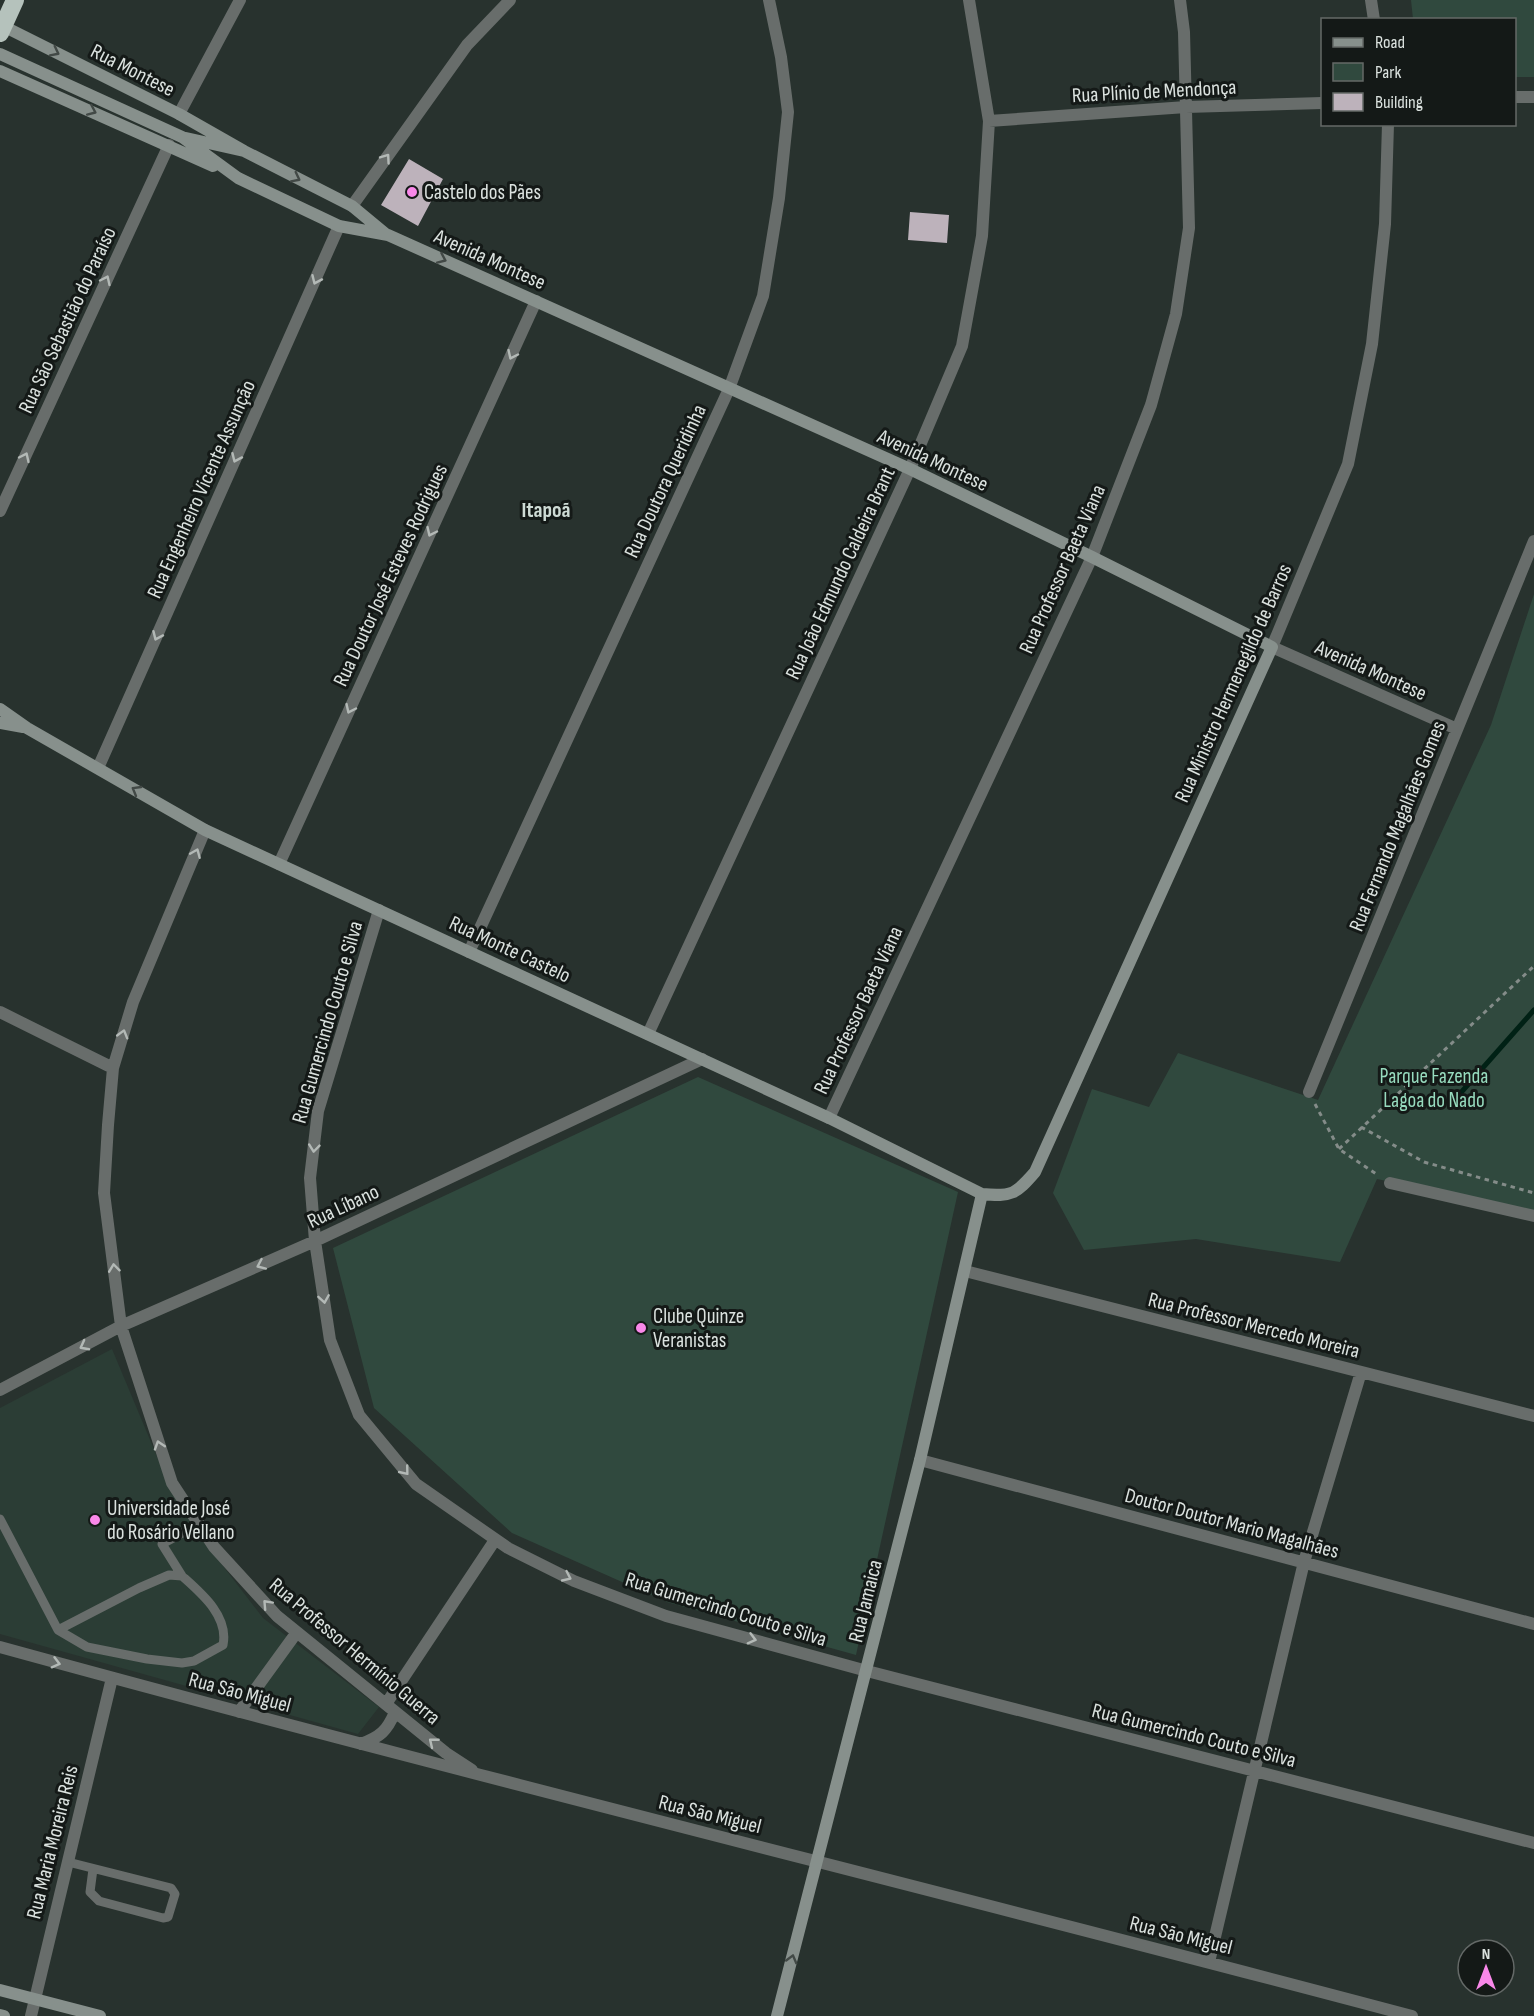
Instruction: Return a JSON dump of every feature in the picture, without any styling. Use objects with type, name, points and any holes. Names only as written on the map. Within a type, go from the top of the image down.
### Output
[{"type":"highway","points":[[2,29],[15,0]]},
{"type":"street","points":[[179,114],[240,0]]},
{"type":"street","points":[[352,206],[467,45],[510,0]]},
{"type":"street","name":"Rua Doutora Queridinha","points":[[469,952],[729,389],[763,296],[779,198],[788,112],[782,57],[769,0]]},
{"type":"street","name":"Rua João Edmundo Caldeira Brant","points":[[648,1034],[910,469],[962,346],[982,236],[989,121],[969,0]]},
{"type":"street","name":"Rua Professor Baeta Viana","points":[[829,1118],[1092,557],[1151,405],[1176,314],[1189,228],[1184,32],[1180,0]]},
{"type":"street","points":[[1371,0],[1374,18]]},
{"type":"street","name":"Rua Montese","points":[[2,29],[179,114],[244,151]]},
{"type":"street","name":"Avenida Montese","points":[[0,54],[178,135],[244,151],[352,206],[388,235]]},
{"type":"street","points":[[0,71],[169,145],[238,178]]},
{"type":"street","points":[[1516,97],[1534,97]]},
{"type":"street","name":"Rua Plínio de Mendonça","points":[[989,121],[1186,107],[1321,103]]},
{"type":"street","name":"Rua Ministro Hermenegildo de Barros","points":[[982,1194],[1003,1196],[1021,1188],[1035,1172],[1272,647],[1347,464],[1372,344],[1385,224],[1388,126]]},
{"type":"street","name":"Avenida Montese","points":[[178,135],[238,178],[339,226],[388,235],[910,469],[1272,647],[1457,729]]},
{"type":"street","name":"Rua São Sebastião do Paraíso","points":[[0,511],[169,145]]},
{"type":"street","name":"Rua Engenheiro Vicente Assunção","points":[[98,768],[339,226]]},
{"type":"street","name":"Rua Doutor José Esteves Rodrigues","points":[[279,864],[536,302]]},
{"type":"street","name":"Rua Fernando Magalhães Gomes","points":[[1309,1092],[1534,541]]},
{"type":"street","name":"Rua Monte Castelo","points":[[0,709],[27,728],[205,830],[829,1118],[982,1194]]},
{"type":"street","points":[[0,717],[27,728]]},
{"type":"street","name":"Rua Monte Castelo","points":[[0,723],[27,728]]},
{"type":"street","name":"Rua Professor Hermínio Guerra","points":[[205,830],[133,1002],[113,1068],[104,1192],[121,1326],[172,1483],[214,1547],[277,1616],[446,1753],[480,1776]]},
{"type":"street","name":"Rua Gumercindo Couto e Silva","points":[[379,910],[318,1111],[310,1178],[315,1241],[330,1340],[359,1415],[416,1484],[508,1548],[574,1581],[666,1616],[867,1671],[1534,1843]]},
{"type":"street","points":[[0,1012],[113,1068]]},
{"type":"street","name":"Rua Líbano","points":[[0,1389],[121,1326],[315,1241],[702,1059]]},
{"type":"street","points":[[1390,1183],[1534,1216]]},
{"type":"street","name":"Rua Jamaica","points":[[777,2016],[921,1460],[982,1194]]},
{"type":"street","name":"Rua Professor Mercedo Moreira","points":[[965,1271],[1534,1416]]},
{"type":"street","points":[[1209,1962],[1304,1562],[1361,1372]]},
{"type":"street","name":"Doutor Doutor Mario Magalhães","points":[[921,1460],[1534,1624]]},
{"type":"street","points":[[361,1744],[378,1738],[391,1723],[391,1708],[495,1540]]},
{"type":"street","points":[[240,1712],[297,1632]]},
{"type":"street","name":"Rua São Miguel","points":[[0,1647],[480,1776],[1412,2016]]},
{"type":"street","name":"Rua Maria Moreira Reis","points":[[31,2016],[112,1678]]},
{"type":"street","points":[[0,1990],[100,2016]]},
{"type":"lane","points":[[0,1519],[58,1630],[87,1647],[147,1659],[182,1663],[194,1661],[223,1645],[224,1641],[221,1620],[202,1594],[182,1575],[162,1544],[199,1524]]},
{"type":"lane","points":[[58,1630],[139,1588],[169,1575],[182,1575]]},
{"type":"lane","points":[[68,1862],[171,1888],[175,1894],[168,1917],[163,1918],[99,1901],[90,1892],[93,1869]]},
{"type":"path","points":[[1339,1149],[1534,966]]},
{"type":"path","points":[[1309,1092],[1339,1149],[1390,1183]]},
{"type":"path","points":[[1361,1127],[1424,1162],[1534,1193]]},
{"type":"shaded area","name":"Universidade José do Rosário Vellano","points":[[112,1349],[171,1490],[210,1549],[263,1618],[379,1707],[358,1734],[0,1634],[0,1408]]},
{"type":"green space","points":[[1411,0],[1534,0],[1534,77],[1516,77],[1516,18],[1413,18]]},
{"type":"green space","name":"Parque Fazenda Lagoa do Nado","points":[[1534,594],[1534,1212],[1377,1179],[1340,1262],[1196,1239],[1084,1250],[1053,1193],[1092,1089],[1149,1107],[1178,1053],[1318,1100],[1491,725]]},
{"type":"green space","name":"Clube Quinze Veranistas","points":[[698,1077],[958,1192],[856,1655],[667,1602],[512,1533],[374,1408],[333,1248]]},
{"type":"building","name":"Castelo dos Pães","points":[[409,159],[443,179],[418,226],[381,205]]},
{"type":"building","points":[[910,212],[949,215],[947,243],[908,240]]},
{"type":"waterway","points":[[1450,1105],[1534,1010]]},
{"type":"place","name":"Castelo dos Pães","points":[[412,192]]},
{"type":"place","name":"Clube Quinze Veranistas","points":[[641,1328]]},
{"type":"place","name":"Universidade José do Rosário Vellano","points":[[95,1520]]},
{"type":"district","name":"Itapoã","points":[[546,509]]}]
